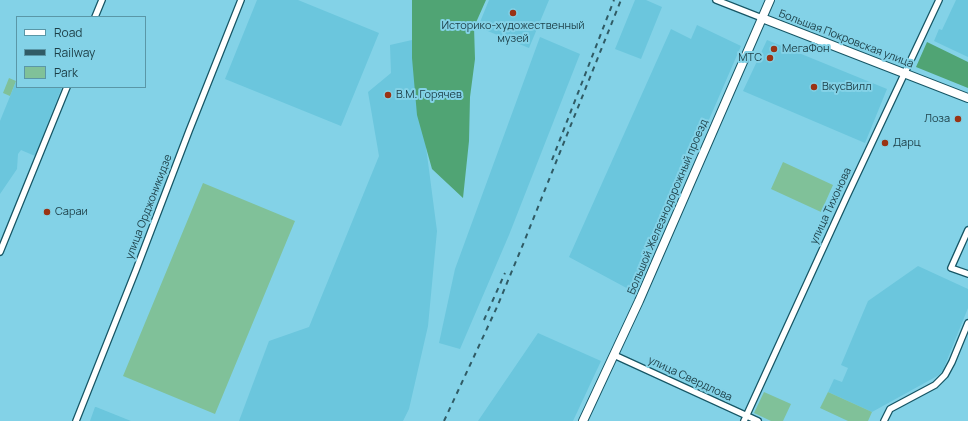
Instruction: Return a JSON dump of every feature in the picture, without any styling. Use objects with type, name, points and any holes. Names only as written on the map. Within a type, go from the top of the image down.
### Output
[{"type":"main road","name":"Большой Железнодорожный проезд","points":[[583,421],[614,355],[770,0]]},
{"type":"main road","name":"Большая Покровская улица","points":[[762,18],[968,98]]},
{"type":"street","points":[[95,16],[102,0]]},
{"type":"street","name":"улица Орджоникидзе","points":[[76,421],[241,0]]},
{"type":"street","name":"Большая Покровская улица","points":[[716,0],[762,18]]},
{"type":"street","name":"улица Тихонова","points":[[746,418],[939,0]]},
{"type":"street","points":[[0,252],[67,88]]},
{"type":"street","points":[[968,230],[951,268],[968,274]]},
{"type":"street","points":[[884,421],[890,409],[935,385],[945,375],[968,323]]},
{"type":"street","name":"улица Свердлова","points":[[614,355],[746,418],[758,421]]},
{"type":"shaded area","points":[[257,0],[298,0],[379,33],[341,126],[225,79]]},
{"type":"shaded area","name":"Историко-художественный музей","points":[[489,0],[549,0],[529,48],[478,27]]},
{"type":"shaded area","points":[[635,0],[646,0],[662,7],[641,59],[615,49]]},
{"type":"shaded area","points":[[956,0],[968,0],[968,57],[934,41],[939,29],[942,30]]},
{"type":"shaded area","points":[[697,25],[741,46],[634,292],[569,257],[671,29],[691,39]]},
{"type":"shaded area","points":[[540,37],[580,54],[509,235],[460,349],[439,343],[455,269]]},
{"type":"shaded area","points":[[412,40],[437,231],[428,326],[409,409],[403,421],[239,421],[269,341],[309,327],[379,156],[368,92],[391,73],[390,45]]},
{"type":"shaded area","points":[[767,40],[887,89],[865,143],[743,91]]},
{"type":"shaded area","points":[[16,81],[16,88],[62,88],[35,156],[21,150],[18,154],[17,169],[0,194],[0,121]]},
{"type":"shaded area","points":[[918,266],[968,289],[968,308],[943,370],[939,375],[872,412],[828,392],[834,379],[842,382],[848,368],[841,365],[868,301]]},
{"type":"shaded area","points":[[538,333],[601,361],[573,421],[478,421]]},
{"type":"shaded area","points":[[96,407],[131,421],[90,421]]},
{"type":"green space","points":[[412,0],[486,0],[474,27],[475,59],[470,97],[469,141],[463,198],[432,169],[417,115],[412,58]]},
{"type":"green space","points":[[927,42],[968,62],[968,88],[916,67]]},
{"type":"green space","points":[[9,78],[16,81],[10,96],[3,93]]},
{"type":"green space","points":[[783,162],[833,185],[821,212],[771,189]]},
{"type":"green space","points":[[203,183],[295,221],[215,414],[123,376]]},
{"type":"green space","points":[[764,392],[791,404],[783,421],[771,421],[754,413]]},
{"type":"green space","points":[[828,392],[872,412],[868,421],[848,421],[820,408]]},
{"type":"railway","points":[[552,160],[614,0]]},
{"type":"railway","points":[[444,421],[497,307],[621,0]]},
{"type":"railway","points":[[484,320],[505,273]]},
{"type":"place","name":"Историко-художественный музей","points":[[513,13]]},
{"type":"place","name":"МегаФон","points":[[774,49]]},
{"type":"place","name":"МТС","points":[[770,58]]},
{"type":"place","name":"ВкусВилл","points":[[814,87]]},
{"type":"place","name":"В.М. Горячев","points":[[388,95]]},
{"type":"place","name":"Лоза","points":[[958,119]]},
{"type":"place","name":"Дарц","points":[[885,143]]},
{"type":"place","name":"Сараи","points":[[47,212]]}]
